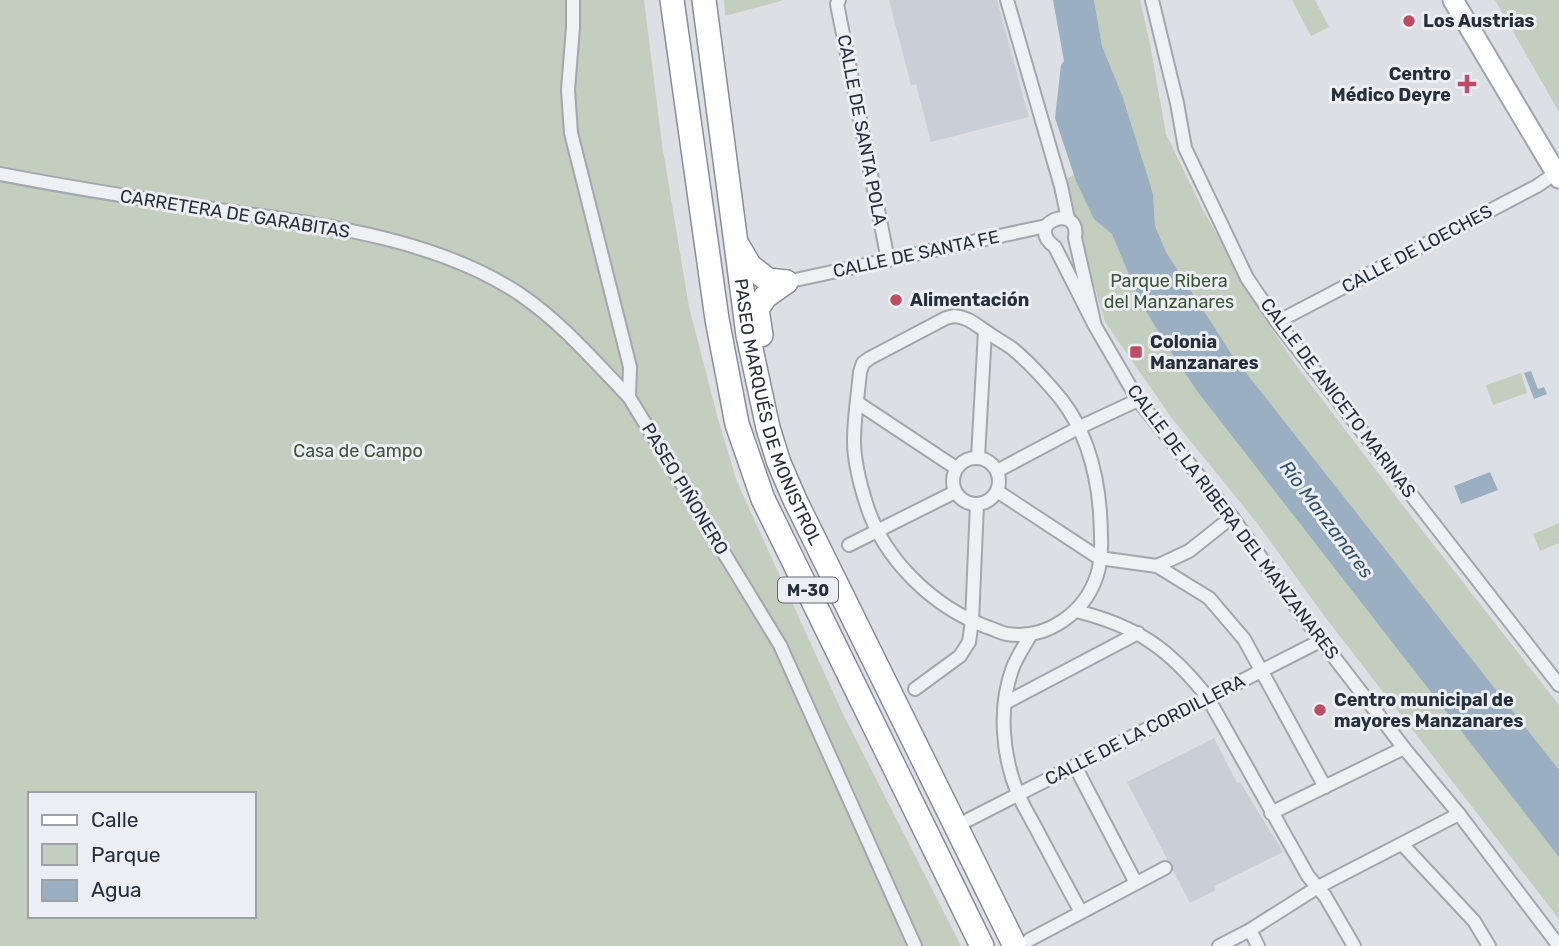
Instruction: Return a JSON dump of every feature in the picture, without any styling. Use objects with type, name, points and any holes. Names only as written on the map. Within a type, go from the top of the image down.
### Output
[{"type":"highway","points":[[665,0],[683,75]]},
{"type":"highway","name":"M-30","points":[[672,0],[683,75]]},
{"type":"highway","name":"PASEO MARQUÉS DE MONISTROL","points":[[704,0],[748,335],[768,428],[779,463],[795,500],[1022,943]]},
{"type":"highway","name":"PASEO MARQUÉS DE MONISTROL","points":[[683,75],[717,319],[737,424],[763,499],[982,946]]},
{"type":"highway","points":[[736,243],[750,266],[768,280],[786,282]]},
{"type":"highway","points":[[768,428],[769,394],[757,309],[765,297],[786,282]]},
{"type":"main road","points":[[1453,0],[1558,176]]},
{"type":"street","points":[[573,0],[568,90],[571,133],[630,368],[629,397]]},
{"type":"street","name":"CALLE DE SANTA POLA","points":[[839,0],[837,4],[888,260]]},
{"type":"street","points":[[1007,0],[1068,219],[1074,226],[1075,238],[1072,243],[1062,248],[1055,247],[1045,236],[1046,226],[1053,219],[1068,219]]},
{"type":"street","name":"CALLE DE ANICETO MARINAS","points":[[1152,0],[1185,148],[1247,278],[1277,322],[1559,685]]},
{"type":"street","name":"CARRETERA DE GARABITAS","points":[[0,174],[74,188],[294,220],[413,247],[449,259],[485,274],[552,319],[629,397]]},
{"type":"street","name":"CALLE DE LOECHES","points":[[1277,322],[1558,176]]},
{"type":"street","name":"CALLE DE SANTA FE","points":[[786,282],[1046,226]]},
{"type":"street","name":"CALLE DE LA RIBERA DEL MANZANARES","points":[[1075,238],[1095,326]]},
{"type":"street","name":"CALLE DE LA RIBERA DEL MANZANARES","points":[[1055,247],[1095,326],[1138,400],[1232,517],[1404,748],[1459,814],[1559,946]]},
{"type":"street","points":[[950,317],[968,319],[985,331],[1012,349],[1039,373],[1063,402],[1078,428],[1091,460],[1098,489],[1101,524],[1099,558],[1097,574],[1089,594],[1076,611],[1054,627],[1031,634],[1007,634],[972,621],[943,604],[909,576],[877,531],[859,478],[854,442],[861,367],[864,361],[950,317]]},
{"type":"street","points":[[978,457],[985,331]]},
{"type":"street","name":"PASEO PIÑONERO","points":[[629,397],[780,645],[915,946]]},
{"type":"street","points":[[997,471],[1138,400]]},
{"type":"street","points":[[858,403],[956,468]]},
{"type":"street","points":[[978,457],[989,461],[999,477],[997,491],[989,500],[977,504],[964,501],[955,492],[953,480],[956,468],[966,460],[978,457]]},
{"type":"street","points":[[997,491],[1099,558],[1157,566],[1209,598],[1244,639],[1325,786]]},
{"type":"street","points":[[849,545],[955,492]]},
{"type":"street","points":[[915,689],[960,656],[969,642],[977,504]]},
{"type":"street","points":[[1157,566],[1189,551],[1232,517]]},
{"type":"street","points":[[1076,611],[1100,617],[1138,633],[1169,654],[1191,675],[1208,698],[1308,876],[1318,887],[1354,946]]},
{"type":"street","points":[[1005,703],[1138,633]]},
{"type":"street","points":[[1031,634],[1014,666],[1005,703],[1006,756],[1018,795],[1081,912]]},
{"type":"street","name":"CALLE DE LA CORDILLERA","points":[[968,820],[1322,640]]},
{"type":"street","points":[[1271,813],[1404,748]]},
{"type":"street","points":[[1075,766],[1136,883]]},
{"type":"street","points":[[1219,946],[1250,930],[1318,887],[1459,814]]},
{"type":"street","points":[[1402,844],[1474,921],[1489,946]]},
{"type":"street","points":[[1022,943],[1165,868]]},
{"type":"street","points":[[1250,930],[1258,946]]},
{"type":"shaded area","points":[[889,0],[997,0],[1029,117],[931,142],[916,84],[911,85]]},
{"type":"shaded area","points":[[1214,738],[1237,783],[1240,782],[1283,852],[1214,886],[1216,890],[1190,903],[1127,782]]},
{"type":"green space","name":"Casa de Campo","points":[[0,0],[644,0],[662,144],[689,307],[737,482],[843,714],[961,946],[0,946]]},
{"type":"green space","points":[[724,0],[784,0],[725,16]]},
{"type":"green space","name":"Parque Ribera del Manzanares","points":[[1094,0],[1140,0],[1166,134],[1202,208],[1262,315],[1296,365],[1404,507],[1559,705],[1559,919],[1325,617],[1257,523],[1171,417],[1105,322],[1064,180],[1074,175],[1122,95],[1102,46]]},
{"type":"green space","points":[[1292,0],[1315,0],[1329,27],[1311,36]]},
{"type":"green space","points":[[1495,0],[1559,0],[1559,112]]},
{"type":"green space","points":[[1521,373],[1527,393],[1493,405],[1486,385]]},
{"type":"green space","points":[[1559,523],[1559,543],[1540,551],[1533,534]]},
{"type":"water","name":"Río Manzanares","points":[[1053,0],[1094,0],[1102,46],[1122,95],[1153,195],[1155,226],[1166,252],[1232,355],[1559,770],[1559,857],[1197,391],[1140,301],[1112,234],[1094,219],[1076,181],[1055,118],[1061,65],[1064,61]]},
{"type":"water","points":[[1531,371],[1538,389],[1544,387],[1547,394],[1534,399],[1524,373]]},
{"type":"water","points":[[1490,472],[1498,490],[1461,504],[1454,486]]},
{"type":"place","name":"Los Austrias","points":[[1409,21]]},
{"type":"place","name":"Centro Médico Deyre","points":[[1467,84]]},
{"type":"place","name":"Alimentación","points":[[896,300]]},
{"type":"place","name":"Colonia Manzanares","points":[[1136,352]]},
{"type":"place","name":"Centro municipal de mayores Manzanares","points":[[1320,710]]}]
